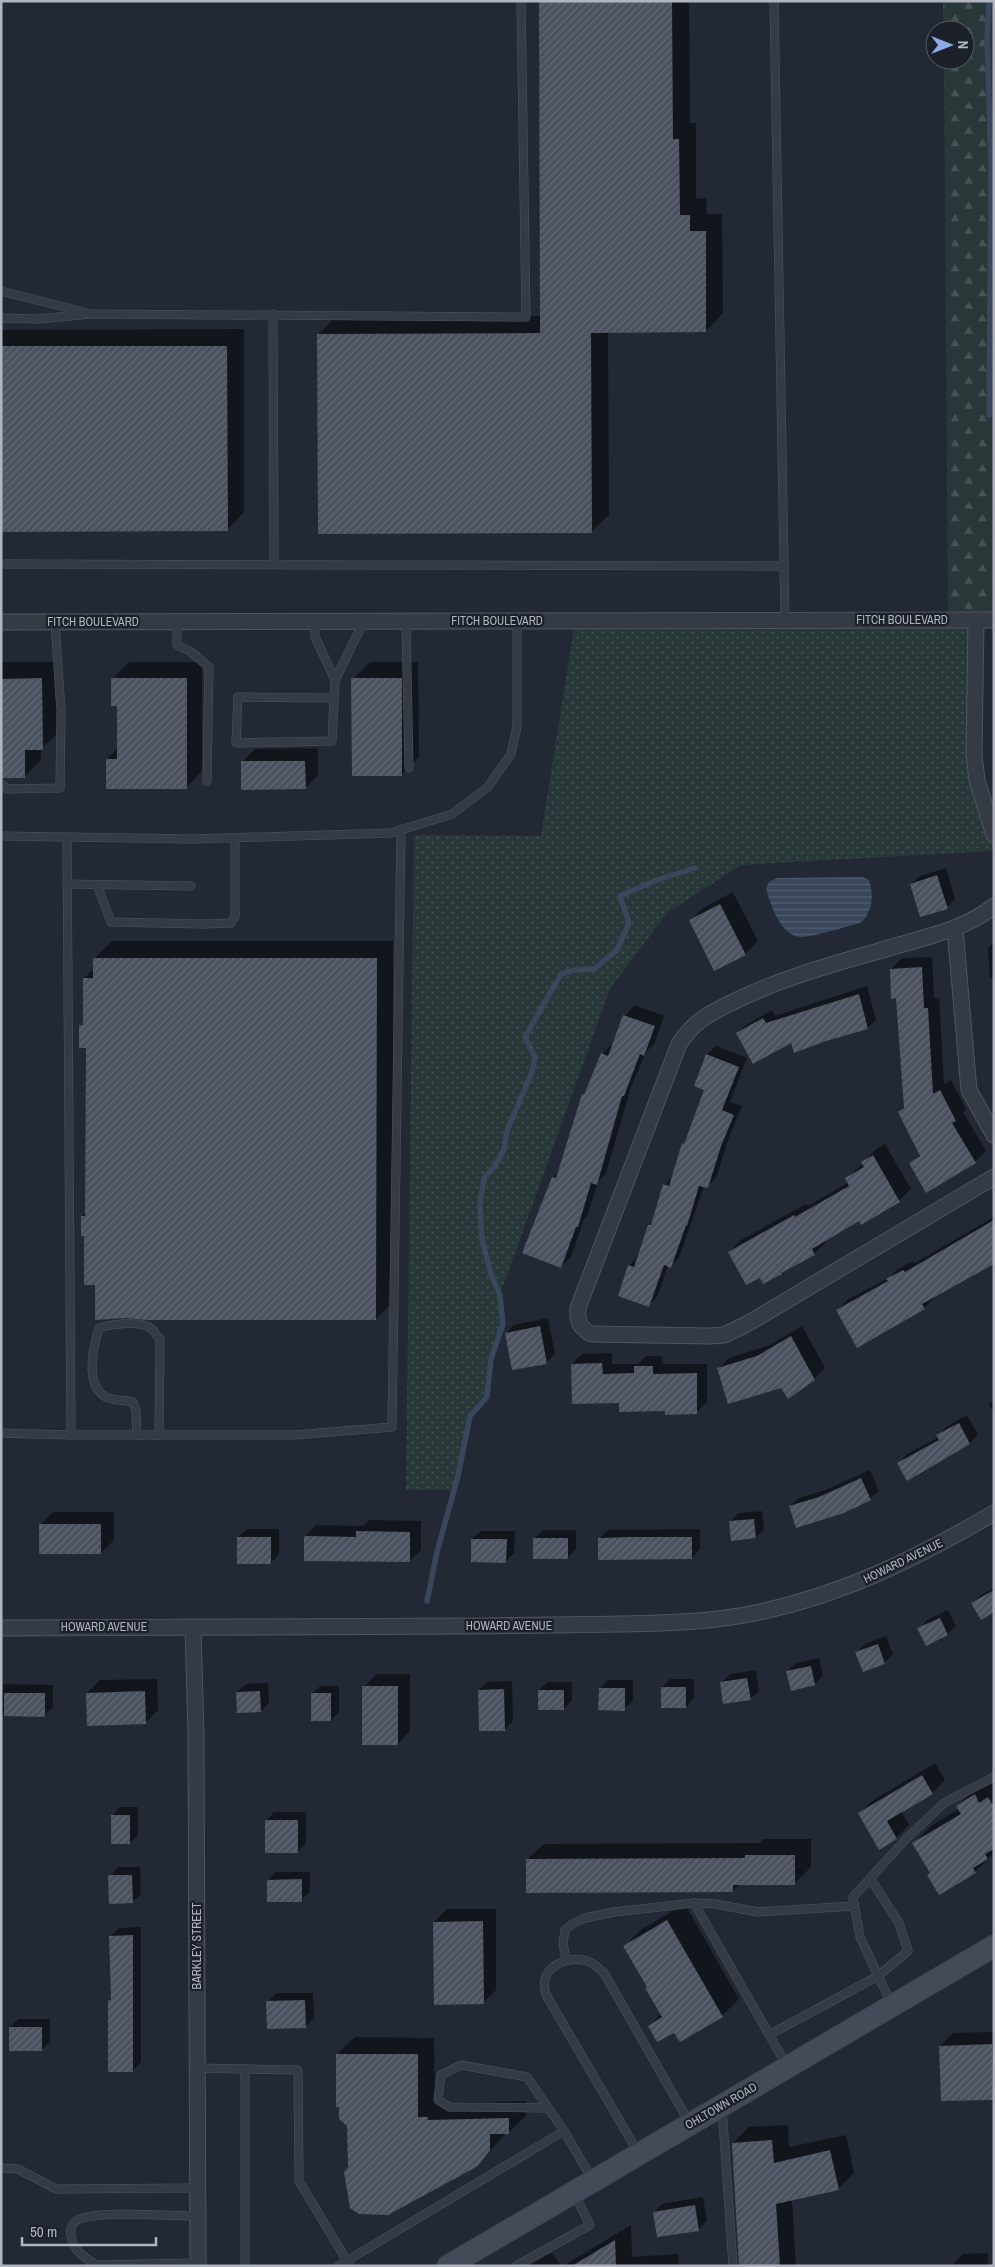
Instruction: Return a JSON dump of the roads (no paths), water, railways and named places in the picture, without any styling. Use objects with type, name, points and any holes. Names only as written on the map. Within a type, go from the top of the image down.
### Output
[{"type":"street","points":[[976,620],[974,755],[977,780],[994,835]]},
{"type":"street","name":"FITCH BOULEVARD","points":[[1,622],[994,620]]},
{"type":"street","points":[[994,906],[984,914],[955,929],[791,977],[752,993],[710,1014],[690,1027],[679,1044],[578,1308],[577,1320],[583,1330],[591,1334],[724,1334],[742,1327],[994,1177]]},
{"type":"street","points":[[955,929],[969,1090],[994,1135]]},
{"type":"street","name":"HOWARD AVENUE","points":[[1,1628],[564,1625],[685,1622],[724,1618],[755,1613],[820,1597],[876,1576],[936,1547],[994,1513]]},
{"type":"street","name":"BARKLEY STREET","points":[[193,1627],[196,1734],[198,2265]]},
{"type":"street","name":"OHLTOWN ROAD","points":[[448,2266],[994,1946]]},
{"type":"lane","points":[[1,318],[38,319],[91,314],[526,317],[521,1]]},
{"type":"lane","points":[[774,1],[785,620]]},
{"type":"lane","points":[[1,291],[91,314]]},
{"type":"lane","points":[[273,314],[274,564]]},
{"type":"lane","points":[[1,564],[784,566]]},
{"type":"lane","points":[[314,621],[315,637],[335,680]]},
{"type":"lane","points":[[334,698],[238,697],[236,743],[332,740],[335,680],[364,621]]},
{"type":"lane","points":[[406,621],[409,768]]},
{"type":"lane","points":[[1,836],[235,838],[391,832],[452,814],[488,787],[511,754],[517,726],[517,621]]},
{"type":"lane","points":[[1,784],[7,789],[60,788],[61,711],[55,622]]},
{"type":"lane","points":[[178,622],[178,645],[190,651],[209,667],[207,780]]},
{"type":"lane","points":[[1,1433],[71,1435],[295,1435],[392,1427],[401,829]]},
{"type":"lane","points":[[67,837],[71,1435]]},
{"type":"lane","points":[[97,885],[111,922],[231,923],[235,916],[235,838]]},
{"type":"lane","points":[[67,884],[190,886]]},
{"type":"lane","points":[[137,1435],[134,1402],[108,1398],[98,1392],[93,1382],[95,1342],[99,1328],[108,1325],[141,1324],[151,1329],[160,1340],[159,1435]]},
{"type":"lane","points":[[892,2005],[860,1937],[853,1898],[906,1839],[944,1804],[994,1777]]},
{"type":"lane","points":[[768,2035],[878,1976],[908,1951],[899,1923],[870,1878]]},
{"type":"lane","points":[[566,1960],[563,1943],[565,1930],[574,1923],[614,1912],[694,1903],[715,1904],[758,1912],[854,1906]]},
{"type":"lane","points":[[694,1903],[787,2067]]},
{"type":"lane","points":[[639,2154],[545,1990],[546,1975],[552,1966],[566,1960],[581,1960],[592,1963],[604,1973],[690,2124]]},
{"type":"lane","points":[[548,2108],[449,2107],[438,2100],[441,2075],[461,2065],[526,2077],[548,2108],[564,2131],[592,2181]]},
{"type":"lane","points":[[197,2068],[298,2070],[299,2181],[348,2263]]},
{"type":"lane","points":[[245,2069],[245,2266]]},
{"type":"lane","points":[[722,2105],[733,2266]]},
{"type":"lane","points":[[338,2266],[348,2263],[564,2131]]},
{"type":"lane","points":[[1,2168],[18,2169],[56,2189],[197,2188]]},
{"type":"lane","points":[[516,2266],[590,2225],[574,2192]]},
{"type":"lane","points":[[198,2216],[95,2214],[76,2220],[70,2228],[71,2241],[84,2257],[96,2265],[198,2265]]},
{"type":"water","points":[[863,877],[869,880],[872,892],[870,909],[864,919],[860,923],[805,937],[793,935],[782,925],[773,910],[766,888],[769,882],[777,878]]},
{"type":"waterway","points":[[989,1],[987,39],[991,165],[989,415]]},
{"type":"waterway","points":[[427,1601],[437,1552],[458,1476],[470,1416],[487,1397],[491,1359],[503,1324],[500,1295],[491,1274],[482,1239],[480,1204],[484,1178],[495,1166],[504,1149],[507,1131],[532,1072],[535,1057],[525,1037],[561,974],[575,970],[594,969],[617,950],[629,923],[620,896],[657,880],[695,868]]}]
